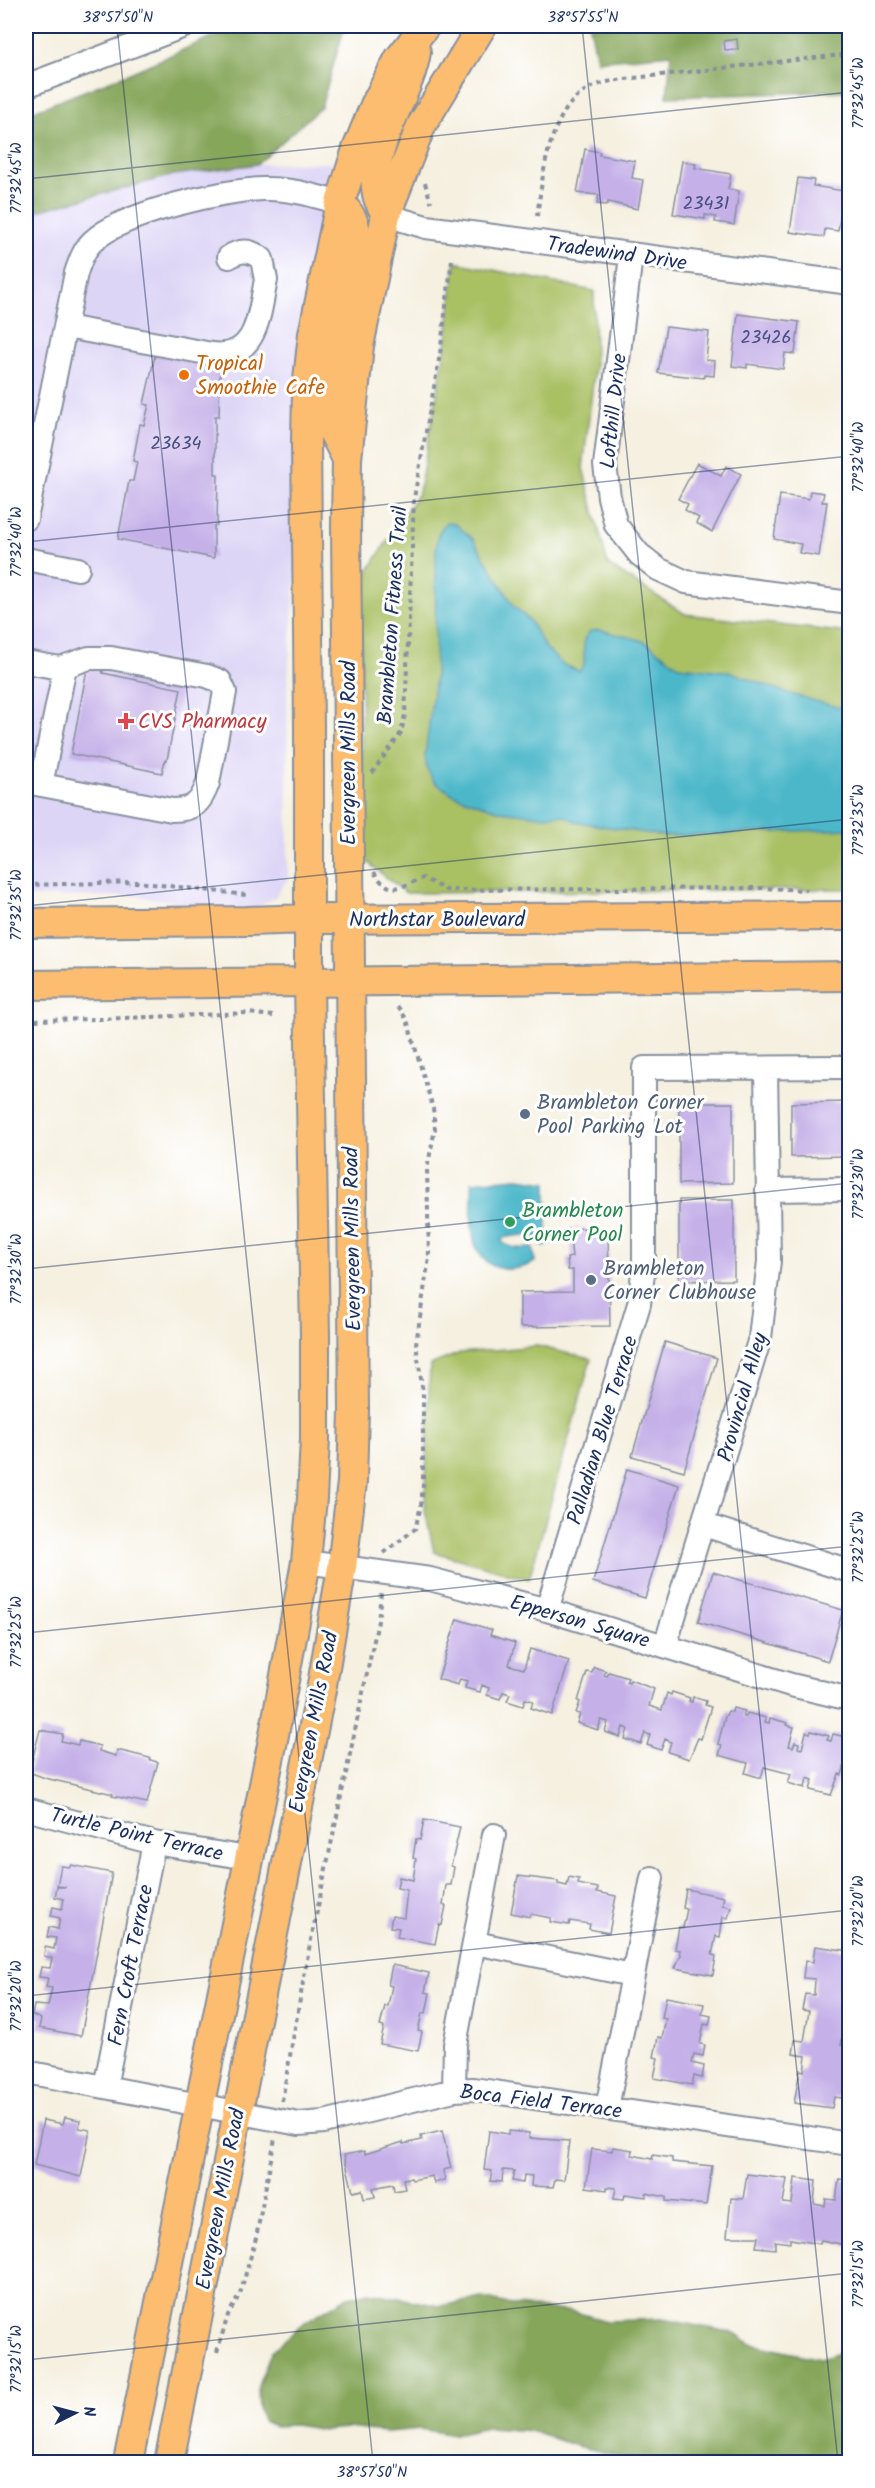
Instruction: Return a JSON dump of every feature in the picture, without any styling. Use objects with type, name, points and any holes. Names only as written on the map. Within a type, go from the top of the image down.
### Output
[{"type":"main road","name":"Evergreen Mills Road","points":[[169,2463],[320,1696],[342,1567],[352,1482],[354,1410],[348,920],[347,459],[359,346],[386,215],[421,126],[482,26]]},
{"type":"main road","name":"Evergreen Mills Road","points":[[128,2463],[273,1740],[306,1562],[315,1439],[309,982],[307,389],[313,334],[340,203],[357,148],[375,105],[399,59],[422,28]]},
{"type":"main road","points":[[386,215],[377,194],[376,171],[382,146],[413,73],[422,28]]},
{"type":"main road","points":[[340,203],[353,216],[357,231],[357,249],[336,357],[330,426],[347,459]]},
{"type":"main road","name":"Northstar Boulevard","points":[[26,923],[849,916]]},
{"type":"main road","points":[[26,985],[849,976]]},
{"type":"street","points":[[26,86],[184,26]]},
{"type":"street","points":[[26,519],[76,273],[82,256],[92,242],[105,231],[124,221],[202,198],[262,189],[295,191],[340,203]]},
{"type":"street","name":"Tradewind Drive","points":[[386,215],[426,227],[849,284]]},
{"type":"street","points":[[66,327],[218,354],[232,353],[244,345],[254,333],[266,280],[265,264],[262,259],[250,251],[239,252],[229,257]]},
{"type":"street","name":"Lofthill Drive","points":[[631,256],[605,465],[609,497],[616,525],[639,554],[658,569],[686,582],[849,603]]},
{"type":"street","points":[[26,559],[78,569]]},
{"type":"street","points":[[26,662],[65,667],[89,658],[111,658],[207,676],[220,681],[225,692],[224,703],[208,783],[197,804],[186,810],[172,810],[33,783],[65,667]]},
{"type":"street","points":[[766,1068],[849,1067]]},
{"type":"street","name":"Palladian Blue Terrace","points":[[547,1610],[639,1305],[644,1266],[644,1068],[766,1068]]},
{"type":"street","name":"Provincial Alley","points":[[665,1646],[760,1338],[769,1261],[766,1068]]},
{"type":"street","points":[[768,1190],[849,1189]]},
{"type":"street","points":[[704,1525],[849,1571]]},
{"type":"street","name":"Epperson Square","points":[[306,1562],[429,1579],[547,1610],[791,1684],[849,1699]]},
{"type":"street","name":"Turtle Point Terrace","points":[[26,1809],[154,1843],[248,1858]]},
{"type":"street","points":[[454,2090],[455,2045],[494,1835]]},
{"type":"street","name":"Fern Croft Terrace","points":[[105,2087],[154,1843]]},
{"type":"street","points":[[607,2108],[652,1878]]},
{"type":"street","points":[[475,1943],[632,1975]]},
{"type":"street","name":"Boca Field Terrace","points":[[26,2072],[299,2124],[324,2122],[454,2090],[495,2092],[849,2144]]},
{"type":"path","points":[[537,216],[553,137],[564,112],[576,97],[587,89],[602,83],[624,79],[849,54]]},
{"type":"path","name":"Brambleton Fitness Trail","points":[[370,783],[373,772],[401,733],[405,715],[414,498],[440,354],[452,260]]},
{"type":"path","points":[[372,867],[384,886],[394,889],[423,878],[446,890],[763,888],[817,891]]},
{"type":"path","points":[[26,885],[136,882],[246,895]]},
{"type":"path","points":[[217,2354],[228,2315],[240,2294],[256,2238],[308,1954],[378,1621],[384,1552],[415,1529],[420,1506],[423,1415],[416,1344],[429,1257],[427,1169],[435,1129],[433,1108],[407,1020],[396,1004]]},
{"type":"path","points":[[26,1020],[248,1013],[273,1016]]},
{"type":"shaded area","points":[[330,163],[321,244],[287,689],[288,879],[274,898],[255,909],[228,909],[136,896],[26,897],[26,214],[174,175],[257,164]]},
{"type":"green space","points":[[237,26],[342,26],[344,29],[321,107],[257,164],[174,175],[26,214],[26,114],[130,73]]},
{"type":"green space","points":[[590,26],[849,26],[849,91],[667,97],[671,54],[597,61]]},
{"type":"green space","points":[[455,262],[594,291],[595,366],[583,468],[608,565],[685,614],[849,633],[849,889],[406,893],[362,858],[361,582],[419,492],[447,339]]},
{"type":"green space","points":[[537,1346],[591,1359],[529,1579],[434,1552],[425,1510],[430,1365],[460,1353]]},
{"type":"green space","points":[[369,2292],[440,2306],[483,2298],[516,2306],[575,2312],[607,2321],[662,2319],[735,2333],[751,2344],[820,2359],[849,2350],[849,2462],[648,2462],[576,2446],[533,2431],[487,2428],[454,2435],[420,2429],[386,2432],[347,2428],[325,2430],[294,2425],[274,2426],[263,2421],[259,2411],[258,2386],[272,2351],[305,2322],[345,2298]]},
{"type":"water","points":[[446,522],[454,523],[473,539],[514,606],[530,621],[545,647],[562,664],[579,671],[584,665],[584,639],[590,631],[600,630],[647,643],[679,666],[731,672],[787,693],[849,710],[849,829],[664,836],[577,822],[562,815],[540,816],[500,811],[454,795],[434,782],[427,769],[425,756],[435,677],[436,550],[438,534]]},
{"type":"water","name":"Brambleton Corner Pool","points":[[518,1178],[547,1182],[547,1234],[551,1243],[544,1247],[536,1238],[526,1235],[503,1238],[502,1242],[509,1246],[533,1248],[535,1262],[517,1268],[503,1269],[488,1262],[480,1254],[475,1244],[471,1219],[472,1182]]},
{"type":"building","points":[[737,39],[738,49],[725,50],[724,41]]},
{"type":"building","points":[[585,149],[600,152],[599,155],[635,161],[632,178],[643,180],[638,209],[608,202],[607,205],[597,204],[599,195],[577,193]]},
{"type":"building","points":[[682,161],[696,164],[695,168],[731,174],[728,189],[739,191],[734,225],[715,222],[716,217],[705,215],[705,219],[673,214]]},
{"type":"building","points":[[798,178],[814,180],[813,186],[844,191],[838,231],[825,229],[824,237],[790,232]]},
{"type":"building","points":[[738,314],[799,322],[795,354],[785,353],[783,369],[747,364],[747,368],[732,366]]},
{"type":"building","points":[[666,327],[709,332],[706,360],[715,361],[714,376],[704,375],[704,378],[658,373]]},
{"type":"building","points":[[847,337],[850,337],[850,378],[843,377]]},
{"type":"building","points":[[156,351],[220,365],[219,416],[215,416],[215,474],[218,474],[214,558],[118,539],[129,481],[133,481],[137,462],[133,461],[140,424],[144,425],[149,405],[144,404]]},
{"type":"building","points":[[697,463],[721,476],[726,466],[741,474],[712,532],[696,523],[699,518],[685,510],[688,504],[678,499]]},
{"type":"building","points":[[810,491],[824,493],[822,502],[827,502],[819,556],[799,553],[801,544],[774,539],[780,495],[809,499]]},
{"type":"building","name":"CVS Pharmacy","points":[[100,662],[103,673],[181,689],[167,760],[165,760],[162,773],[71,754],[88,664]]},
{"type":"building","points":[[850,1102],[850,1156],[791,1157],[791,1103]]},
{"type":"building","points":[[679,1103],[733,1103],[733,1183],[679,1184]]},
{"type":"building","points":[[679,1200],[734,1200],[734,1280],[679,1281]]},
{"type":"building","name":"Brambleton Corner Clubhouse","points":[[586,1228],[586,1232],[608,1232],[610,1326],[520,1327],[520,1292],[573,1291],[573,1270],[568,1270],[567,1258],[572,1257],[569,1229]]},
{"type":"building","points":[[665,1342],[717,1358],[684,1471],[632,1456]]},
{"type":"building","points":[[627,1469],[679,1485],[645,1598],[593,1582]]},
{"type":"building","points":[[713,1572],[843,1610],[828,1661],[698,1622]]},
{"type":"building","points":[[457,1619],[492,1630],[490,1635],[515,1643],[509,1665],[524,1669],[530,1649],[569,1661],[552,1715],[531,1708],[533,1701],[525,1699],[523,1706],[507,1701],[510,1694],[503,1692],[500,1699],[487,1695],[489,1688],[482,1685],[480,1692],[465,1688],[467,1681],[460,1679],[458,1685],[438,1679]]},
{"type":"building","points":[[594,1667],[606,1671],[604,1675],[607,1676],[609,1672],[628,1678],[626,1682],[629,1683],[630,1680],[654,1689],[649,1706],[662,1710],[667,1693],[671,1695],[672,1692],[690,1698],[689,1701],[692,1702],[693,1697],[706,1701],[705,1705],[711,1707],[701,1739],[698,1738],[689,1759],[668,1752],[671,1742],[665,1739],[661,1750],[647,1745],[650,1735],[645,1733],[641,1744],[625,1739],[628,1729],[623,1727],[620,1737],[605,1732],[608,1722],[601,1720],[598,1730],[577,1723],[580,1714],[576,1713],[580,1702],[578,1701],[587,1672],[592,1673]]},
{"type":"building","points":[[733,1708],[745,1711],[743,1717],[746,1717],[747,1713],[766,1718],[765,1722],[769,1723],[770,1718],[794,1727],[789,1746],[793,1747],[795,1742],[799,1743],[798,1748],[802,1749],[806,1732],[811,1731],[829,1736],[827,1740],[831,1741],[833,1734],[846,1737],[846,1741],[850,1742],[850,1747],[842,1775],[839,1774],[831,1795],[810,1790],[813,1780],[807,1778],[805,1788],[788,1783],[791,1774],[764,1767],[761,1778],[745,1773],[748,1763],[719,1755],[722,1745],[718,1744],[725,1717],[728,1711],[732,1712]]},
{"type":"building","points":[[40,1730],[63,1734],[61,1741],[78,1745],[79,1741],[100,1746],[99,1751],[116,1756],[117,1750],[158,1762],[147,1803],[112,1796],[113,1794],[29,1772]]},
{"type":"building","points":[[424,1820],[460,1827],[451,1866],[454,1867],[451,1885],[446,1885],[443,1905],[446,1906],[435,1944],[397,1937],[399,1928],[390,1927],[392,1916],[404,1918],[407,1890],[397,1888],[399,1877],[413,1880],[416,1839],[420,1840]]},
{"type":"building","points":[[71,1865],[112,1873],[81,2036],[39,2028],[41,2019],[32,2015],[34,2005],[48,2006],[52,1988],[46,1987],[48,1978],[39,1977],[41,1967],[50,1968],[52,1958],[44,1956],[45,1947],[54,1949],[56,1938],[47,1937],[49,1927],[58,1929],[60,1918],[51,1916],[53,1907],[62,1909],[64,1899],[55,1897],[57,1887],[66,1887],[57,1886],[61,1866],[70,1867]]},
{"type":"building","points":[[518,1876],[558,1881],[558,1884],[567,1886],[569,1877],[579,1879],[578,1884],[598,1888],[597,1892],[616,1896],[609,1933],[589,1929],[590,1924],[570,1921],[569,1925],[550,1922],[551,1918],[511,1913]]},
{"type":"building","points":[[686,1889],[724,1897],[722,1905],[731,1907],[728,1918],[723,1917],[720,1937],[716,1936],[712,1955],[716,1956],[713,1975],[675,1968],[681,1955],[680,1950],[675,1949],[679,1927],[683,1928],[687,1909],[683,1908]]},
{"type":"building","points":[[815,1946],[850,1951],[850,2036],[843,2035],[841,2045],[848,2046],[846,2057],[850,2057],[850,2099],[834,2097],[832,2108],[794,2103],[800,2070],[804,2071],[806,2056],[793,2054],[795,2040],[804,2041],[809,2011],[802,2010],[805,1994],[814,1995],[815,1979],[803,1978],[805,1961],[813,1962]]},
{"type":"building","points":[[392,1965],[429,1973],[425,1992],[430,1993],[426,2013],[422,2013],[418,2031],[422,2032],[418,2051],[380,2044],[384,2027],[380,2026],[385,2006],[388,2006],[392,1986],[388,1985]]},
{"type":"building","points":[[666,1997],[704,2004],[702,2014],[711,2016],[709,2025],[704,2024],[700,2044],[705,2045],[703,2056],[694,2054],[692,2063],[704,2066],[702,2078],[694,2076],[692,2085],[654,2078],[658,2058],[654,2057],[658,2037],[662,2038],[666,2019],[662,2018]]},
{"type":"building","points":[[65,2117],[80,2120],[79,2128],[90,2130],[81,2177],[34,2165],[43,2120],[63,2124]]},
{"type":"building","points":[[442,2131],[451,2168],[443,2170],[445,2180],[434,2183],[432,2176],[412,2180],[411,2178],[403,2179],[405,2189],[394,2191],[393,2184],[373,2188],[375,2197],[364,2199],[362,2190],[353,2192],[344,2155],[364,2151],[365,2154],[403,2142],[403,2144],[422,2140],[421,2136]]},
{"type":"building","points":[[489,2131],[508,2134],[509,2131],[529,2133],[529,2138],[569,2141],[564,2180],[555,2179],[553,2187],[531,2186],[532,2176],[524,2175],[523,2183],[512,2181],[514,2171],[503,2170],[502,2182],[490,2181],[492,2171],[484,2170]]},
{"type":"building","points":[[613,2147],[633,2150],[632,2155],[652,2159],[653,2155],[672,2158],[672,2162],[712,2166],[706,2205],[666,2201],[666,2197],[646,2193],[646,2197],[625,2194],[624,2199],[614,2198],[616,2188],[607,2187],[607,2190],[586,2187],[592,2149],[612,2151]]},
{"type":"building","points":[[747,2174],[787,2179],[783,2203],[792,2204],[795,2178],[816,2181],[814,2204],[825,2206],[826,2199],[836,2200],[839,2179],[850,2180],[850,2246],[821,2240],[820,2244],[790,2239],[790,2243],[775,2241],[775,2249],[756,2247],[758,2237],[727,2237],[731,2198],[743,2199]]},
{"type":"place","name":"Tropical Smoothie Cafe","points":[[184,375]]},
{"type":"place","name":"CVS Pharmacy","points":[[126,721]]},
{"type":"place","name":"Brambleton Corner Pool Parking Lot","points":[[525,1114]]},
{"type":"place","name":"Brambleton Corner Pool","points":[[510,1222]]},
{"type":"place","name":"Brambleton Corner Clubhouse","points":[[591,1280]]}]
